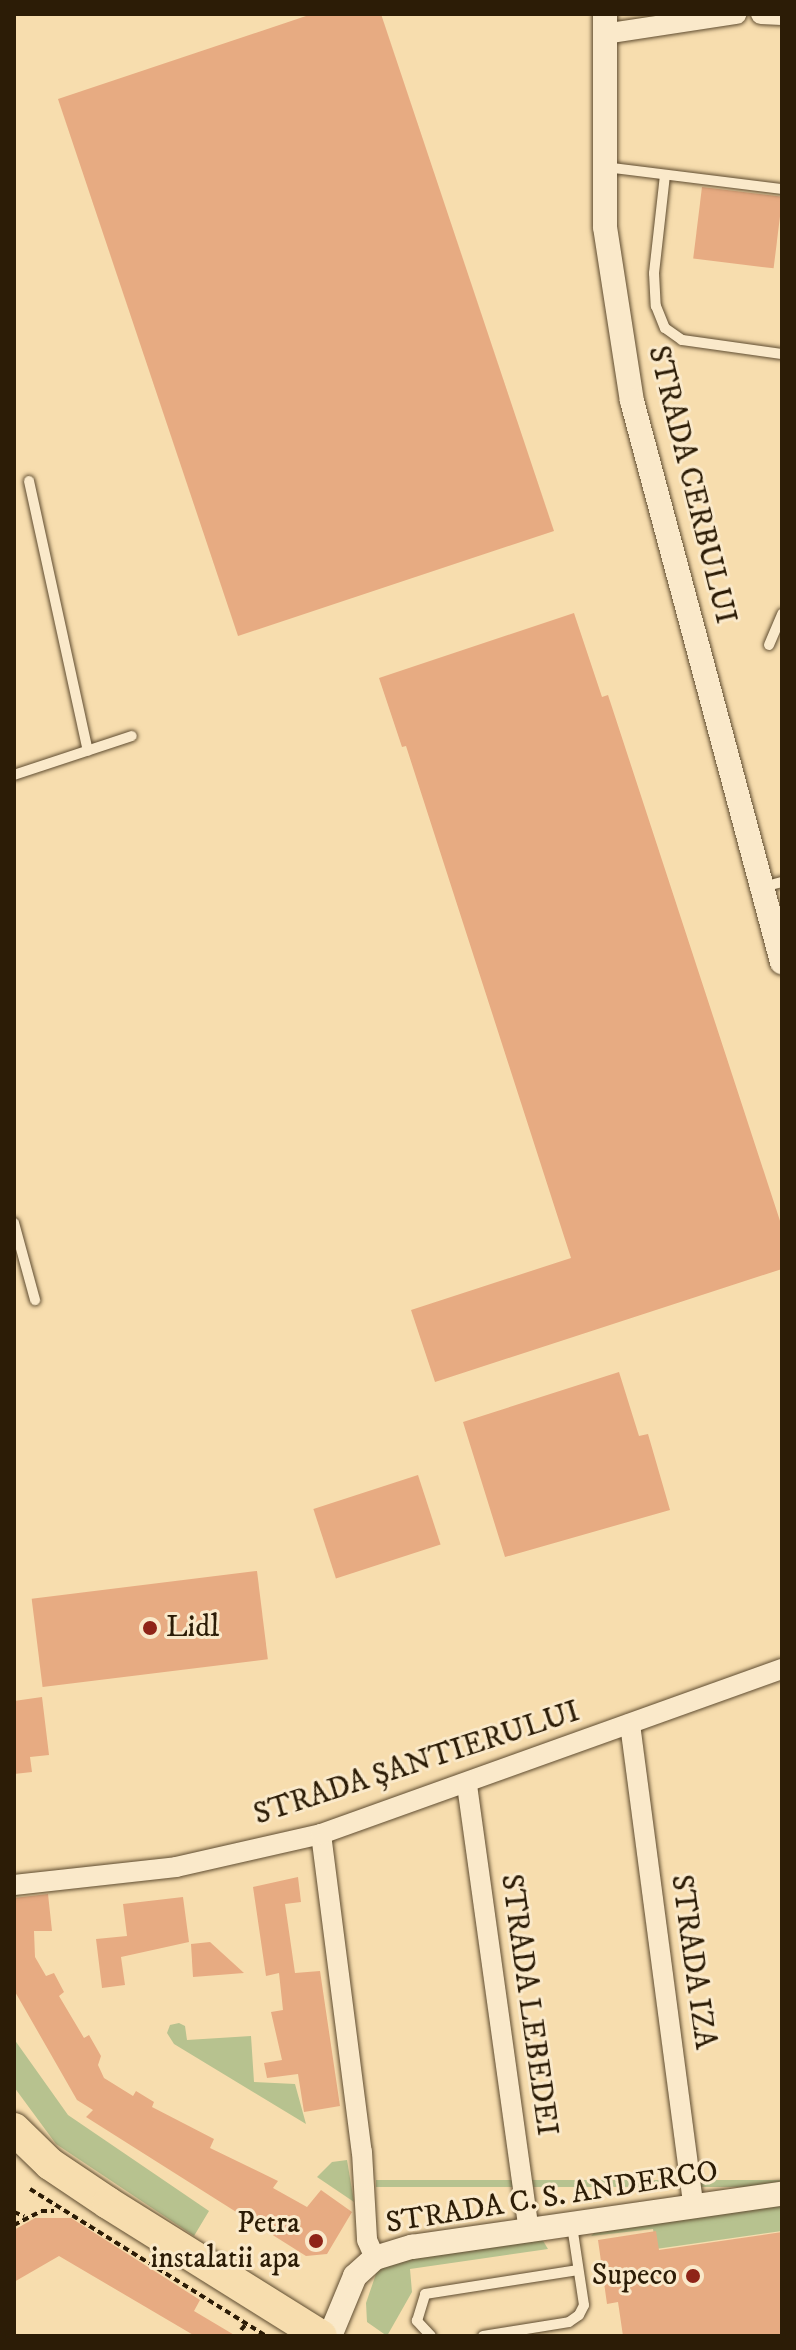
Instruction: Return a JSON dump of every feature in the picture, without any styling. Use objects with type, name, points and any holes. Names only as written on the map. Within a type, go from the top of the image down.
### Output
[{"type":"main road","points":[[17,2133],[108,2203],[321,2336]]},
{"type":"street","points":[[604,24],[737,14]]},
{"type":"street","points":[[761,14],[782,15]]},
{"type":"street","name":"STRADA CERBULUI","points":[[604,24],[605,227],[632,401],[771,884],[782,962]]},
{"type":"street","name":"STRADA ȘANTIERULUI","points":[[14,1885],[176,1867],[321,1834],[467,1785],[782,1669]]},
{"type":"street","name":"STRADA IZA","points":[[630,1724],[694,2208]]},
{"type":"street","name":"STRADA LEBEDEI","points":[[467,1785],[529,2232]]},
{"type":"street","points":[[321,1834],[362,2152],[367,2240],[375,2258]]},
{"type":"street","name":"STRADA C. S. ANDERCO","points":[[330,2336],[355,2276],[375,2258],[412,2247],[782,2194]]},
{"type":"lane","points":[[603,167],[782,189]]},
{"type":"lane","points":[[665,175],[654,273],[656,306],[665,328],[682,340],[782,354]]},
{"type":"lane","points":[[29,481],[88,751]]},
{"type":"lane","points":[[769,645],[782,614]]},
{"type":"lane","points":[[14,775],[132,736]]},
{"type":"lane","points":[[14,1223],[35,1300]]},
{"type":"lane","points":[[483,2336],[569,2322],[584,2305],[572,2226]]},
{"type":"lane","points":[[431,2336],[417,2321],[425,2294],[578,2270]]},
{"type":"path","points":[[30,2189],[266,2336]]},
{"type":"path","points":[[14,2225],[41,2211],[54,2211]]},
{"type":"path","points":[[14,2212],[24,2216]]},
{"type":"path","points":[[95,2237],[99,2231]]},
{"type":"path","points":[[172,2286],[176,2280]]},
{"type":"path","points":[[241,2330],[246,2324]]},
{"type":"green space","points":[[179,2023],[185,2026],[187,2040],[251,2036],[254,2082],[295,2084],[306,2124],[174,2044],[167,2033],[170,2025]]},
{"type":"green space","points":[[14,2039],[68,2115],[209,2211],[194,2236],[56,2144],[14,2087]]},
{"type":"green space","points":[[347,2160],[354,2202],[317,2177],[332,2162]]},
{"type":"green space","points":[[376,2180],[782,2180],[782,2187],[376,2187]]},
{"type":"green space","points":[[782,2204],[782,2231],[656,2249],[653,2229],[591,2236],[597,2230]]},
{"type":"green space","points":[[542,2239],[548,2249],[410,2269],[412,2292],[387,2336],[367,2322],[366,2303],[377,2271],[398,2259]]},
{"type":"building","points":[[312,14],[381,14],[554,531],[238,636],[58,99]]},
{"type":"building","points":[[702,187],[782,197],[774,268],[693,258]]},
{"type":"building","points":[[574,613],[602,697],[608,695],[782,1227],[782,1269],[435,1382],[411,1310],[571,1258],[406,746],[402,747],[379,678]]},
{"type":"building","points":[[619,1372],[639,1436],[648,1434],[670,1510],[505,1557],[463,1422]]},
{"type":"building","points":[[418,1475],[441,1544],[336,1578],[313,1509]]},
{"type":"building","name":"Lidl","points":[[257,1571],[268,1659],[43,1687],[32,1599]]},
{"type":"building","points":[[42,1697],[49,1755],[30,1757],[32,1772],[14,1774],[14,1701]]},
{"type":"building","points":[[298,1877],[301,1902],[285,1904],[295,1973],[320,1971],[340,2106],[304,2112],[298,2074],[267,2078],[264,2063],[282,2060],[271,2012],[283,2010],[279,1973],[266,1976],[253,1887]]},
{"type":"building","points":[[48,1894],[52,1931],[34,1931],[35,1957],[46,1976],[54,1973],[64,1992],[59,1996],[84,2038],[89,2035],[101,2056],[98,2065],[104,2078],[133,2096],[136,2091],[154,2102],[152,2107],[214,2139],[210,2148],[278,2181],[273,2188],[307,2207],[321,2190],[352,2212],[327,2254],[306,2256],[86,2117],[93,2110],[77,2100],[14,1990],[14,1898]]},
{"type":"building","points":[[183,1897],[189,1942],[121,1957],[125,1985],[102,1988],[96,1939],[127,1936],[123,1904]]},
{"type":"building","points":[[210,1942],[244,1973],[193,1977],[191,1944]]},
{"type":"building","points":[[35,2218],[71,2218],[200,2300],[194,2311],[236,2336],[195,2336],[59,2256],[14,2282],[14,2230]]},
{"type":"building","name":"Supeco","points":[[656,2231],[659,2250],[782,2232],[782,2336],[623,2336],[618,2302],[607,2304],[598,2240]]},
{"type":"place","name":"Lidl","points":[[150,1628]]},
{"type":"place","name":"Petra instalatii apa","points":[[316,2241]]},
{"type":"place","name":"Supeco","points":[[693,2276]]}]
